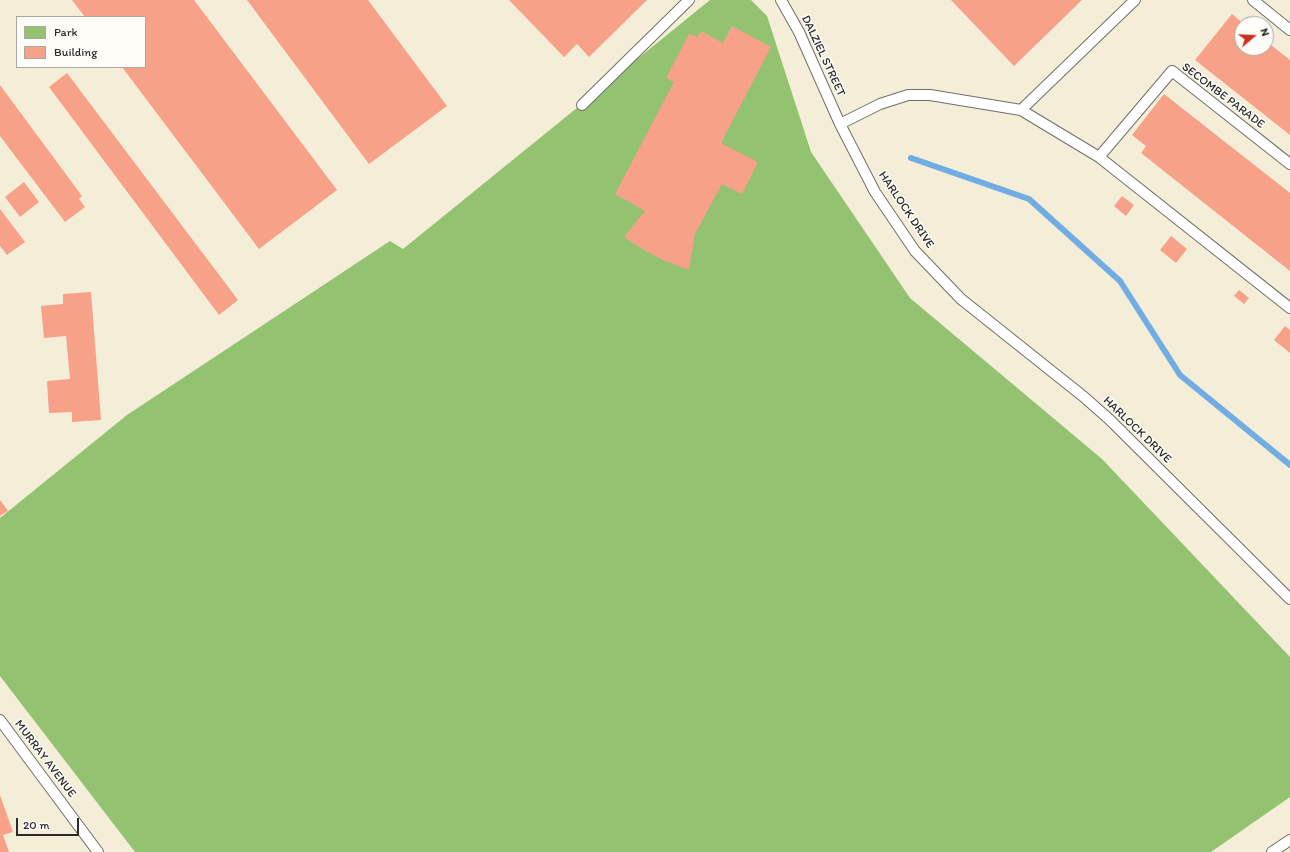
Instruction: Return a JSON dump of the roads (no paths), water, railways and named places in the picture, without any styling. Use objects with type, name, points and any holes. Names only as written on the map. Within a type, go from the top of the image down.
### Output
[{"type":"lane","points":[[582,105],[689,0]]},
{"type":"lane","name":"DALZIEL STREET","points":[[781,0],[799,32],[840,124]]},
{"type":"lane","points":[[1021,110],[1135,0]]},
{"type":"lane","points":[[1253,0],[1290,30]]},
{"type":"lane","name":"SECOMBE PARADE","points":[[1099,157],[1172,71],[1290,164]]},
{"type":"lane","points":[[840,124],[880,104],[908,95],[930,95],[1021,110],[1099,157],[1290,308]]},
{"type":"lane","name":"HARLOCK DRIVE","points":[[840,124],[875,192],[911,245],[960,299],[1084,397],[1110,420],[1290,599]]},
{"type":"lane","name":"MURRAY AVENUE","points":[[0,720],[98,852]]},
{"type":"lane","points":[[1272,852],[1290,840]]},
{"type":"waterway","points":[[911,158],[1029,199],[1120,281],[1180,375],[1290,465]]}]
